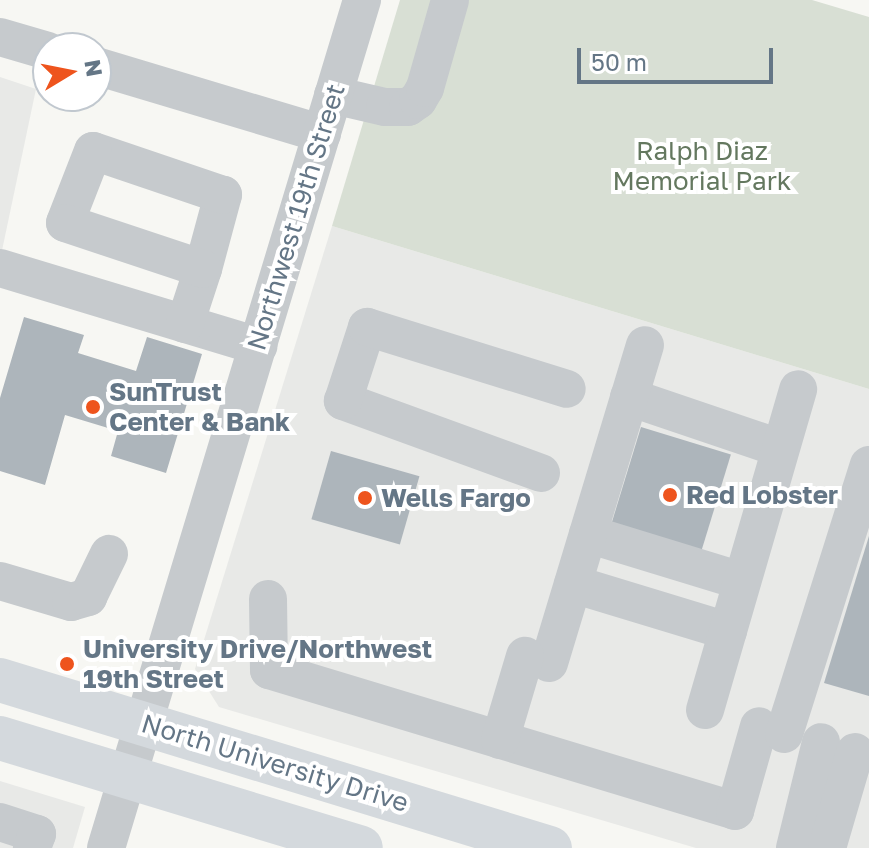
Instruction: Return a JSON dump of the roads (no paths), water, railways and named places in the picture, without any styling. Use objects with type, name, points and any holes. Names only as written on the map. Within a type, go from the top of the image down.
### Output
[{"type":"main road","name":"North University Drive","points":[[0,680],[550,848]]},
{"type":"main road","points":[[0,738],[361,848]]},
{"type":"street","name":"Northwest 19th Street","points":[[106,848],[362,0]]},
{"type":"street","points":[[333,95],[385,107],[408,107],[418,100],[425,88],[450,0]]},
{"type":"street","points":[[0,37],[32,46]]},
{"type":"street","points":[[112,71],[322,134]]},
{"type":"street","points":[[0,268],[258,346]]},
{"type":"street","points":[[185,324],[203,269]]},
{"type":"street","points":[[541,473],[343,401],[367,327],[567,389]]},
{"type":"street","points":[[500,740],[573,584],[645,345]]},
{"type":"street","points":[[705,710],[798,389]]},
{"type":"street","points":[[629,397],[780,448]]},
{"type":"street","points":[[268,599],[269,670],[735,811],[771,730],[869,465]]},
{"type":"street","points":[[588,534],[742,581]]},
{"type":"street","points":[[0,581],[71,602],[88,597],[109,554]]},
{"type":"street","points":[[573,584],[728,631]]},
{"type":"street","points":[[795,848],[838,747],[827,848]]},
{"type":"street","points":[[0,822],[37,834],[32,848]]},
{"type":"place","name":"SunTrust Center & Bank","points":[[93,407]]},
{"type":"place","name":"Red Lobster","points":[[670,495]]},
{"type":"place","name":"Wells Fargo","points":[[365,498]]},
{"type":"place","name":"University Drive/Northwest 19th Street","points":[[67,664]]},
{"type":"park label","name":"Ralph Diaz Memorial Park","points":[[702,166]]}]
